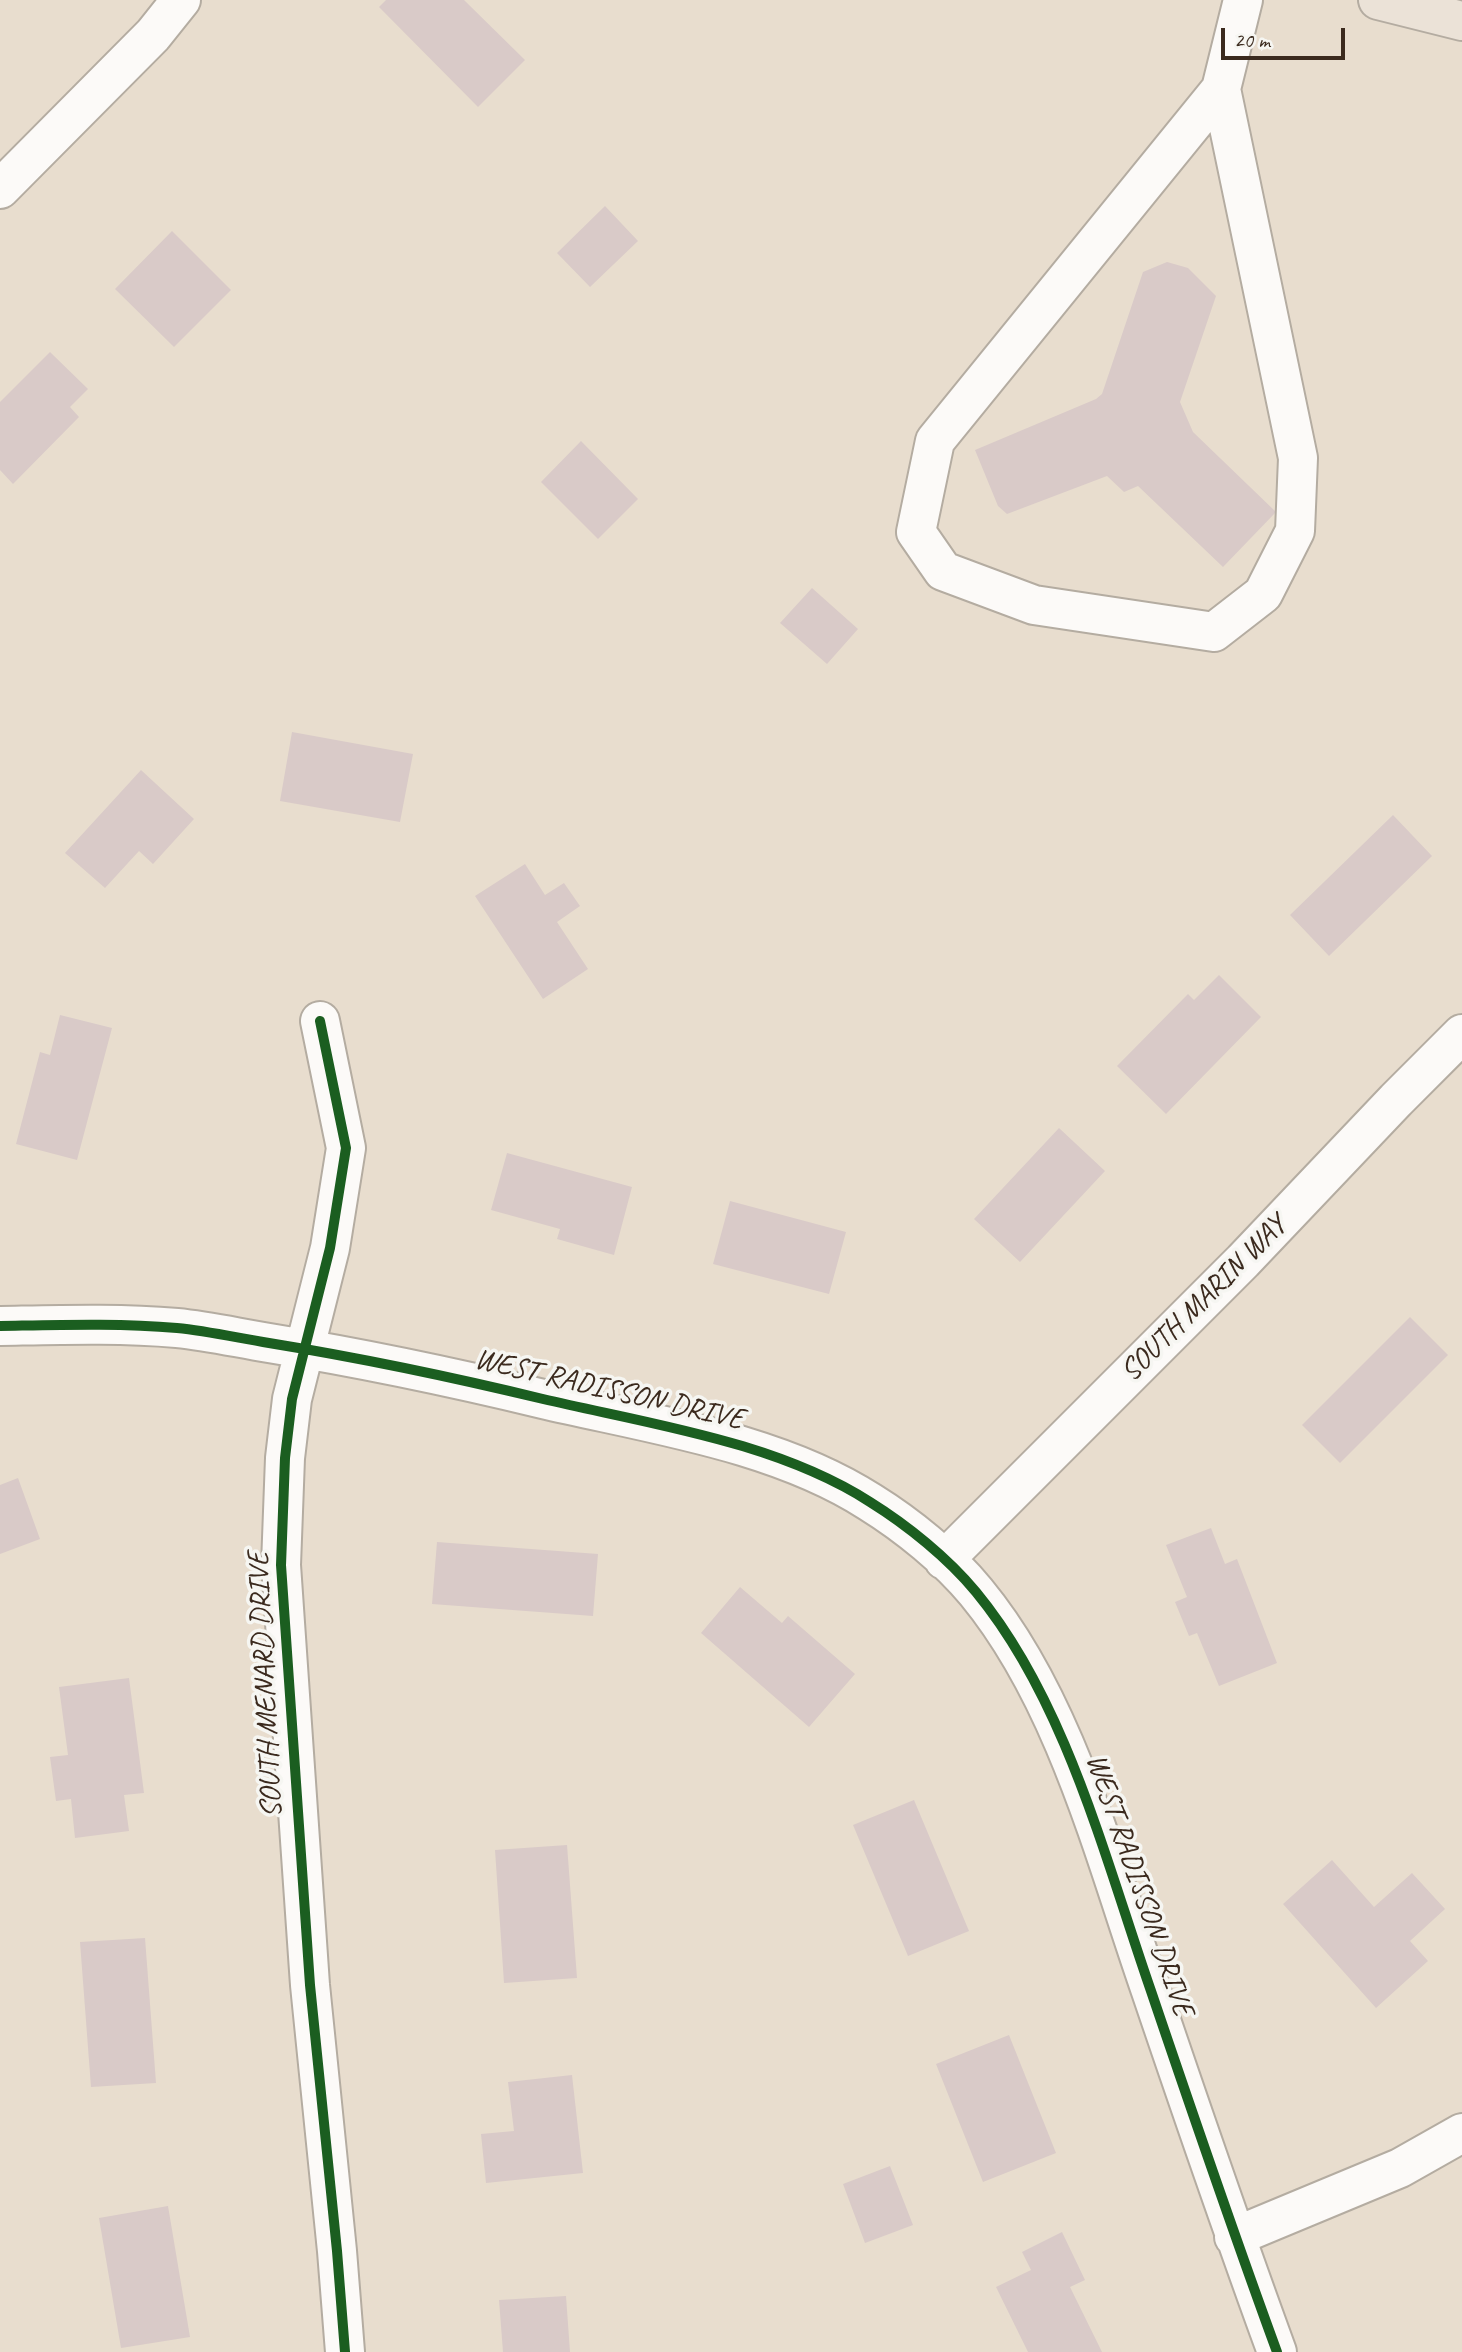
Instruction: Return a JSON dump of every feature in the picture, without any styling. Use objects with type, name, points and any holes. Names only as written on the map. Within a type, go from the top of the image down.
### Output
[{"type":"main road","points":[[1378,0],[1462,21]]},
{"type":"street","points":[[0,189],[153,35],[181,0]]},
{"type":"street","points":[[1222,89],[935,441],[916,532],[943,571],[1034,605],[1213,632],[1264,594],[1295,531],[1298,458],[1222,89],[1243,0]]},
{"type":"street","name":"SOUTH MENARD DRIVE","points":[[320,1021],[346,1148],[330,1248],[292,1399],[285,1458],[281,1564],[310,1985],[345,2352]]},
{"type":"street","name":"SOUTH MARIN WAY","points":[[944,1560],[1243,1261],[1462,1034]]},
{"type":"street","name":"WEST RADISSON DRIVE","points":[[0,1326],[97,1324],[180,1328],[467,1381],[744,1446],[820,1474],[866,1499],[913,1530],[975,1591],[1021,1656],[1045,1700],[1083,1792],[1234,2237],[1277,2352]]},
{"type":"street","points":[[1234,2237],[1400,2168],[1462,2133]]},
{"type":"building","points":[[386,0],[464,0],[525,60],[478,107],[379,7]]},
{"type":"building","points":[[605,206],[638,241],[590,287],[557,253]]},
{"type":"building","points":[[172,231],[231,290],[174,347],[115,289]]},
{"type":"building","points":[[1167,262],[1188,268],[1216,296],[1180,402],[1193,432],[1276,512],[1223,567],[1138,486],[1124,492],[1107,476],[1007,514],[998,506],[975,450],[1096,399],[1102,394],[1143,272]]},
{"type":"building","points":[[50,352],[88,389],[70,407],[79,417],[13,484],[0,470],[0,402]]},
{"type":"building","points":[[581,441],[638,499],[598,539],[541,482]]},
{"type":"building","points":[[812,588],[858,629],[827,664],[780,623]]},
{"type":"building","points":[[292,732],[413,754],[400,822],[280,801]]},
{"type":"building","points":[[141,770],[194,819],[153,864],[139,851],[105,888],[65,853]]},
{"type":"building","points":[[1393,815],[1432,856],[1329,956],[1290,915]]},
{"type":"building","points":[[525,864],[545,895],[564,883],[580,906],[557,922],[588,969],[543,999],[475,896]]},
{"type":"building","points":[[1219,975],[1261,1017],[1166,1114],[1117,1066],[1188,994],[1194,1000]]},
{"type":"building","points":[[60,1015],[112,1028],[77,1160],[16,1144],[40,1052],[50,1055]]},
{"type":"building","points":[[1059,1128],[1105,1171],[1020,1262],[974,1219]]},
{"type":"building","points":[[507,1153],[632,1187],[614,1255],[557,1239],[560,1229],[491,1210]]},
{"type":"building","points":[[730,1201],[846,1232],[829,1294],[713,1264]]},
{"type":"building","points":[[1410,1317],[1448,1355],[1340,1463],[1302,1425]]},
{"type":"building","points":[[18,1478],[40,1539],[0,1554],[0,1485]]},
{"type":"building","points":[[1211,1528],[1225,1564],[1237,1559],[1277,1663],[1219,1686],[1197,1633],[1189,1636],[1175,1602],[1187,1597],[1166,1545]]},
{"type":"building","points":[[437,1542],[598,1554],[593,1616],[432,1604]]},
{"type":"building","points":[[740,1587],[782,1623],[788,1616],[855,1674],[809,1727],[701,1633]]},
{"type":"building","points":[[129,1678],[144,1793],[124,1795],[129,1831],[75,1838],[71,1799],[56,1801],[50,1757],[68,1755],[59,1687]]},
{"type":"building","points":[[914,1800],[969,1931],[908,1956],[853,1825]]},
{"type":"building","points":[[567,1845],[577,1978],[504,1983],[495,1850]]},
{"type":"building","points":[[1332,1860],[1374,1907],[1412,1873],[1445,1909],[1410,1941],[1428,1961],[1376,2008],[1283,1904]]},
{"type":"building","points":[[145,1938],[156,2083],[91,2087],[80,1942]]},
{"type":"building","points":[[1009,2035],[1056,2153],[983,2182],[936,2064]]},
{"type":"building","points":[[572,2075],[583,2173],[486,2183],[481,2134],[514,2131],[508,2082]]},
{"type":"building","points":[[890,2166],[913,2225],[865,2243],[843,2184]]},
{"type":"building","points":[[168,2206],[190,2337],[121,2348],[99,2218]]},
{"type":"building","points":[[1062,2232],[1085,2280],[1070,2287],[1102,2352],[1028,2352],[996,2287],[1031,2270],[1022,2252]]},
{"type":"building","points":[[566,2296],[570,2352],[503,2352],[499,2300]]},
{"type":"cycle path","points":[[320,1021],[346,1148],[330,1248],[292,1399],[285,1458],[281,1565],[310,1985],[345,2352]]},
{"type":"cycle path","points":[[0,1326],[133,1325],[200,1331],[406,1368],[669,1427],[712,1437],[795,1464],[834,1481],[870,1502],[912,1532],[953,1567],[976,1592],[1007,1635],[1035,1682],[1059,1731],[1099,1835],[1197,2127],[1277,2352]]}]
